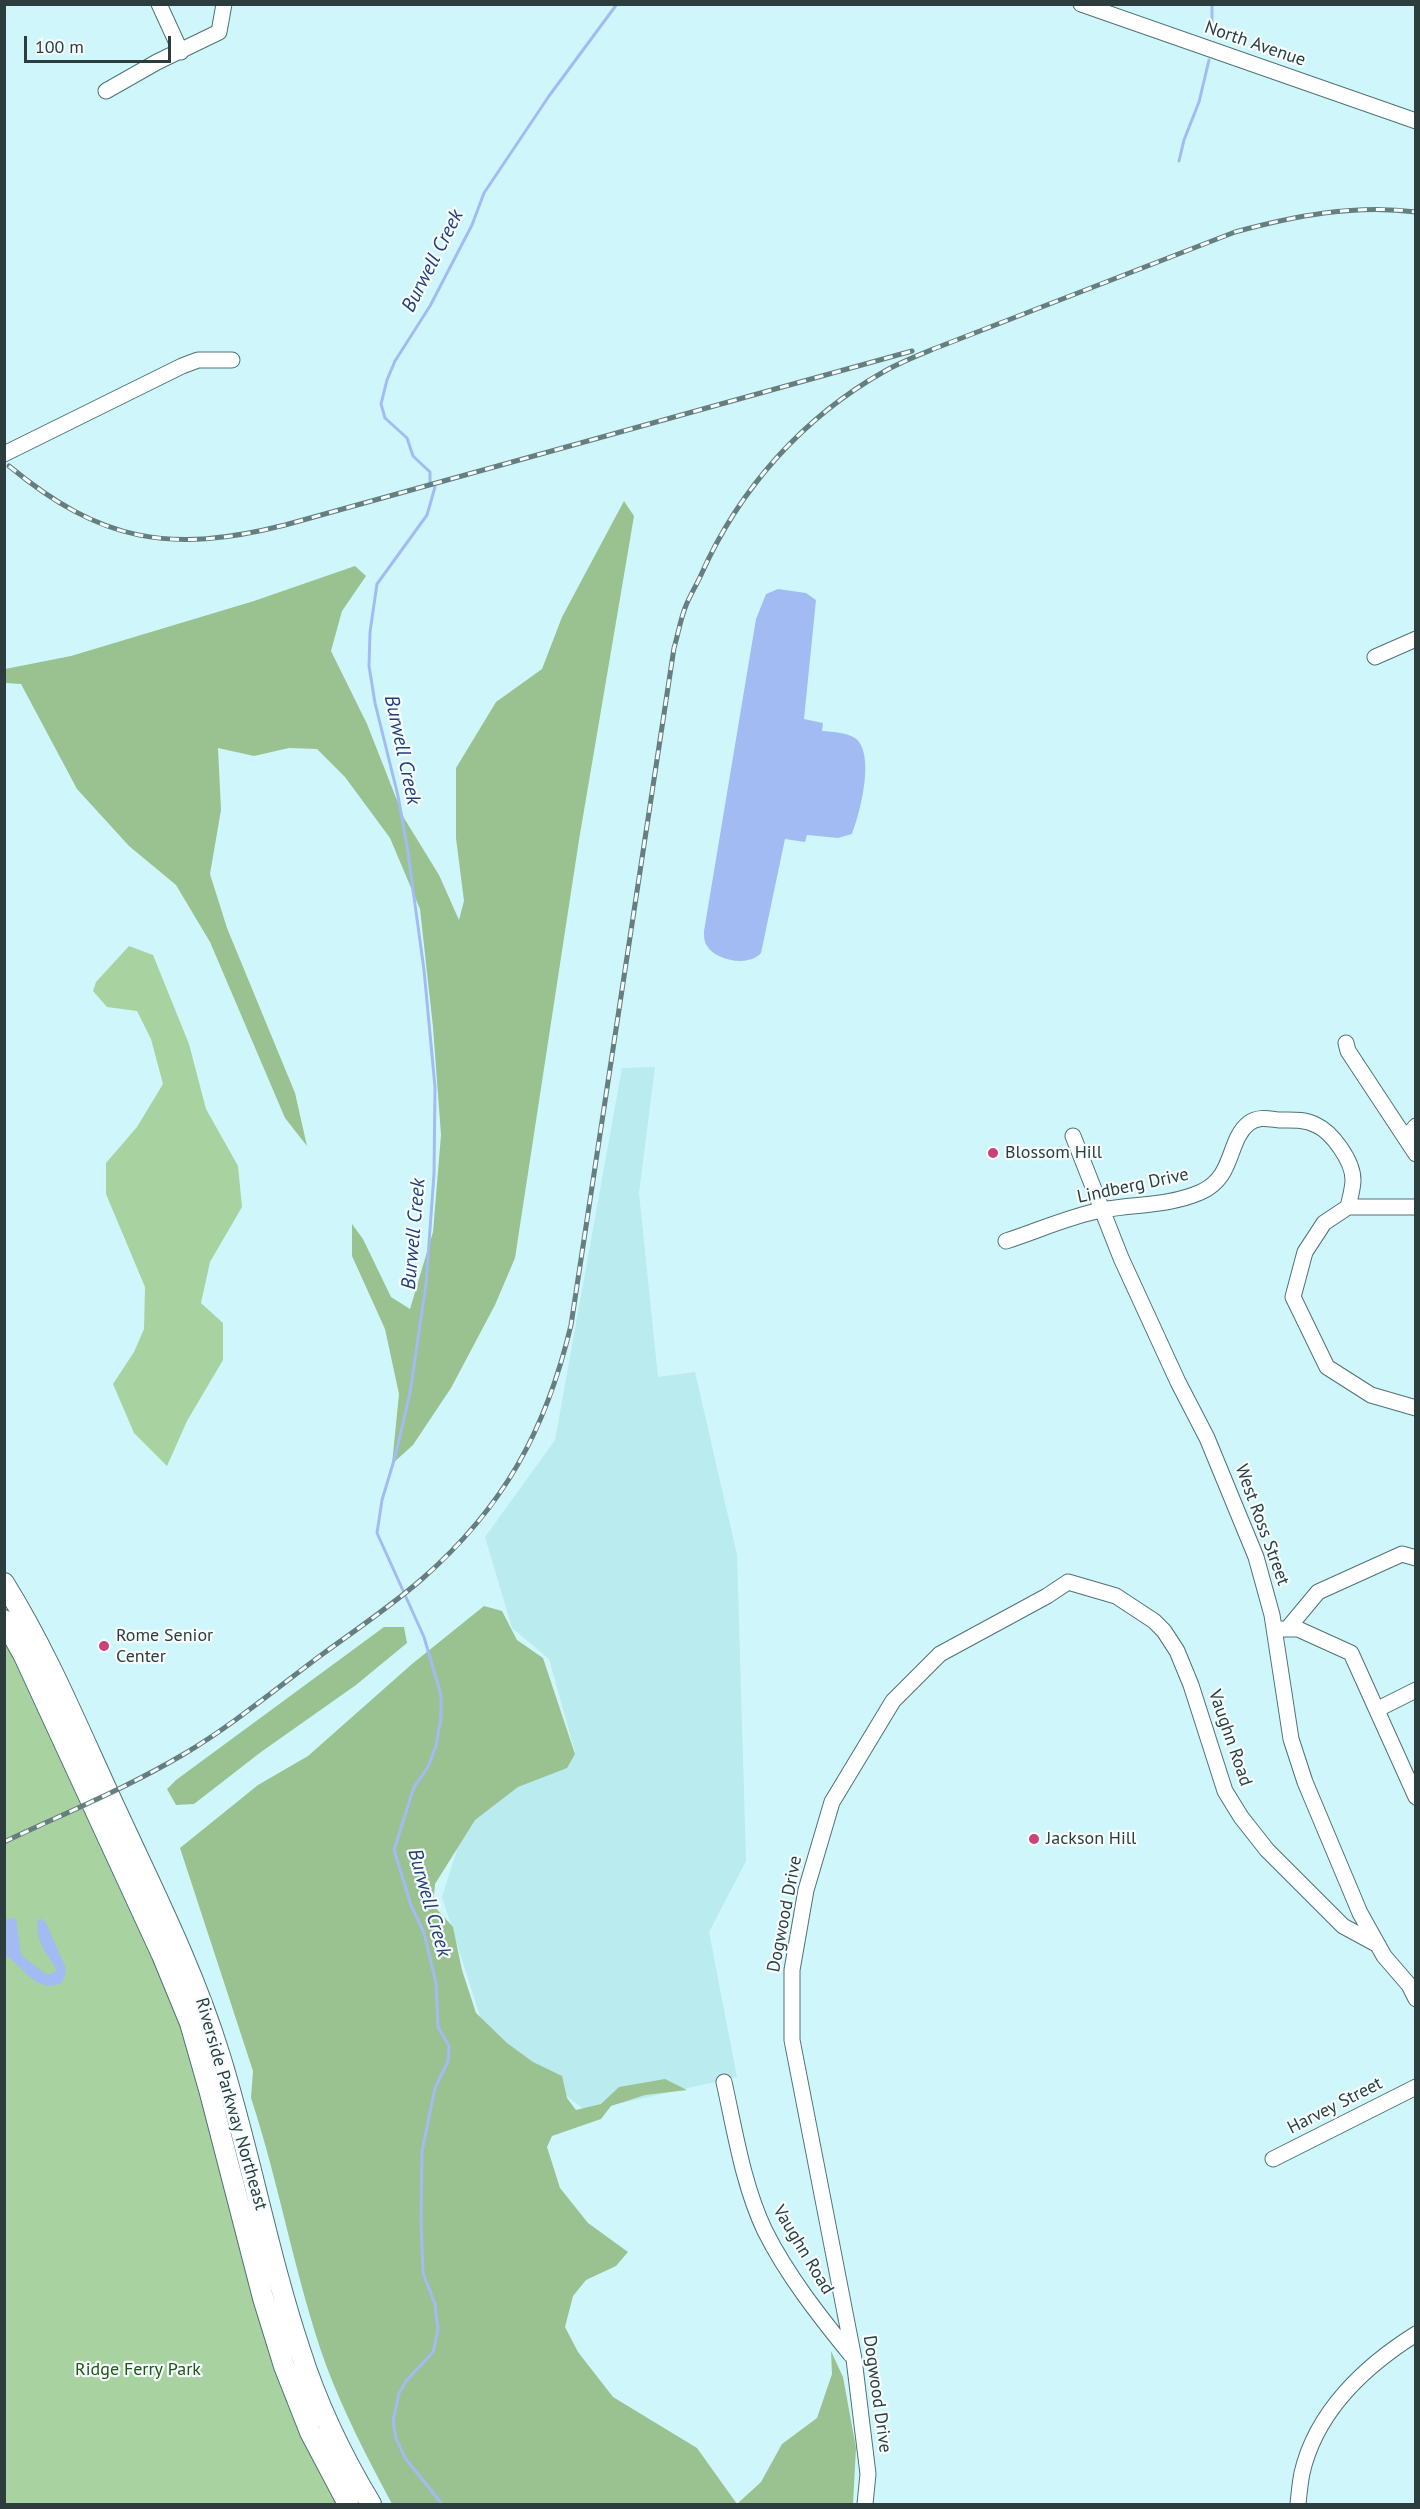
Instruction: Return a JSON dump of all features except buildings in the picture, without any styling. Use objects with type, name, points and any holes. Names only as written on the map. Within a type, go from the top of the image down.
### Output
[{"type":"main road","name":"Riverside Parkway Northeast","points":[[4,1583],[28,1624],[68,1705],[177,1941],[205,2008],[221,2059],[300,2351],[325,2416],[371,2505]]},
{"type":"main road","name":"Riverside Parkway Northeast","points":[[4,1620],[28,1665],[176,1988],[202,2064],[263,2298],[284,2366],[310,2432],[348,2505]]},
{"type":"street","points":[[159,4],[181,52]]},
{"type":"street","points":[[106,92],[157,62],[219,32],[224,4]]},
{"type":"street","name":"North Avenue","points":[[1081,4],[1104,8],[1416,122]]},
{"type":"street","points":[[4,454],[182,366],[198,360],[232,360]]},
{"type":"street","points":[[1375,657],[1416,639]]},
{"type":"street","points":[[1346,1043],[1348,1051],[1412,1148]]},
{"type":"street","name":"Lindberg Drive","points":[[1006,1241],[1101,1210],[1170,1202],[1201,1192],[1216,1182],[1222,1174],[1243,1130],[1257,1119],[1265,1118],[1306,1122],[1317,1125],[1327,1134],[1337,1145],[1350,1167],[1353,1179],[1348,1207]]},
{"type":"street","points":[[1412,1148],[1409,1134],[1416,1126]]},
{"type":"street","name":"West Ross Street","points":[[1073,1136],[1101,1210],[1178,1382],[1232,1493],[1259,1566],[1281,1628],[1287,1713],[1296,1759],[1360,1913],[1383,1956],[1409,1985],[1416,1999]]},
{"type":"street","points":[[1416,1208],[1348,1207],[1324,1223],[1305,1252],[1293,1297],[1327,1367],[1371,1395],[1416,1408]]},
{"type":"street","points":[[1281,1628],[1318,1592],[1402,1554],[1416,1558]]},
{"type":"street","name":"Vaughn Road","points":[[1068,1582],[1116,1596],[1154,1621],[1164,1631],[1177,1650],[1191,1685],[1225,1791],[1241,1817],[1267,1850],[1343,1926],[1378,1946]]},
{"type":"street","name":"Dogwood Drive","points":[[865,2505],[868,2474],[854,2359],[792,2040],[792,1970],[806,1890],[832,1802],[893,1701],[940,1654],[1047,1596],[1068,1582]]},
{"type":"street","points":[[1281,1628],[1298,1629],[1351,1653],[1416,1797]]},
{"type":"street","points":[[1378,1709],[1416,1690]]},
{"type":"street","name":"Vaughn Road","points":[[724,2082],[747,2184],[765,2231],[807,2296],[854,2359]]},
{"type":"street","name":"Harvey Street","points":[[1273,2159],[1416,2087]]},
{"type":"street","points":[[1298,2505],[1302,2472],[1322,2423],[1349,2387],[1388,2351],[1416,2334]]},
{"type":"shaded area","points":[[655,1067],[639,1193],[658,1377],[695,1372],[737,1555],[746,1861],[709,1932],[737,2077],[586,2111],[485,2032],[442,1897],[467,1818],[575,1752],[549,1659],[512,1628],[485,1537],[555,1440],[622,1068]]},
{"type":"green space","points":[[624,501],[634,516],[579,840],[515,1258],[495,1305],[451,1388],[413,1445],[392,1464],[399,1394],[385,1329],[352,1256],[352,1224],[363,1239],[391,1297],[410,1309],[433,1232],[441,1135],[433,1027],[420,909],[390,838],[345,777],[317,749],[289,748],[254,756],[218,748],[221,810],[210,874],[227,928],[295,1093],[307,1146],[285,1118],[210,942],[176,885],[129,846],[77,789],[21,684],[5,683],[5,669],[71,656],[254,601],[355,566],[366,576],[342,611],[331,651],[367,724],[404,818],[439,875],[459,920],[464,901],[456,838],[456,768],[496,702],[542,669],[562,617]]},
{"type":"green space","points":[[129,946],[153,955],[189,1044],[206,1109],[238,1166],[242,1207],[210,1262],[201,1303],[223,1323],[223,1360],[187,1421],[167,1466],[134,1433],[113,1384],[134,1352],[144,1329],[145,1287],[106,1194],[106,1163],[137,1127],[163,1084],[151,1039],[137,1011],[107,1007],[93,991],[96,982]]},
{"type":"green space","points":[[484,1606],[502,1611],[517,1640],[543,1658],[575,1754],[567,1768],[518,1787],[475,1820],[435,1884],[433,1905],[453,1927],[462,1970],[476,2013],[507,2043],[533,2062],[562,2076],[567,2098],[576,2110],[601,2104],[619,2087],[665,2079],[687,2090],[645,2095],[611,2106],[601,2119],[552,2136],[547,2147],[560,2188],[588,2223],[628,2252],[616,2266],[586,2280],[573,2296],[565,2327],[578,2352],[613,2397],[697,2448],[737,2504],[392,2504],[333,2383],[305,2299],[271,2165],[251,2098],[253,2071],[180,1848],[258,1785],[308,1756],[412,1664]]},
{"type":"green space","points":[[384,1627],[404,1627],[407,1643],[356,1685],[261,1752],[194,1804],[176,1805],[167,1789],[176,1780]]},
{"type":"green space","name":"Ridge Ferry Park","points":[[4,1635],[158,1961],[188,2040],[216,2157],[340,2504],[5,2504]]},
{"type":"green space","points":[[831,2351],[843,2377],[856,2448],[853,2504],[737,2504],[761,2482],[782,2444],[817,2418],[832,2374]]},
{"type":"water","points":[[778,589],[806,593],[816,600],[804,719],[823,723],[822,731],[843,733],[855,738],[865,757],[864,784],[859,813],[852,834],[838,838],[807,835],[805,842],[785,839],[761,953],[749,960],[741,961],[725,958],[711,951],[705,942],[704,931],[756,619],[766,594]]},
{"type":"water","points":[[16,1918],[21,1955],[47,1975],[57,1971],[38,1935],[38,1920],[40,1918],[46,1923],[65,1966],[66,1972],[62,1983],[53,1986],[39,1983],[8,1957],[5,1957],[5,1919]]},
{"type":"waterway","name":"Burwell Creek","points":[[442,2504],[405,2458],[396,2438],[393,2421],[399,2393],[407,2380],[433,2352],[438,2330],[435,2304],[423,2273],[422,2151],[435,2088],[448,2061],[449,2046],[438,2027],[436,1983],[424,1933],[411,1905],[394,1850],[414,1787],[428,1767],[436,1746],[441,1717],[441,1695],[424,1637],[377,1533],[382,1500],[410,1393],[426,1284],[434,1174],[435,1087],[424,970],[407,846],[369,666],[370,632],[377,584],[427,515],[435,487],[430,482],[430,472],[413,456],[407,438],[385,418],[381,404],[395,361],[430,306],[472,225],[484,193],[549,96],[617,4]]},
{"type":"waterway","points":[[1212,4],[1212,34]]},
{"type":"waterway","points":[[1179,161],[1184,140],[1199,102],[1209,60]]},
{"type":"railway","points":[[4,1842],[140,1778],[202,1743],[238,1718],[422,1579],[476,1524],[499,1495],[518,1464],[549,1399],[571,1325],[674,648],[680,623],[688,600],[716,543],[734,513],[776,458],[827,410],[855,389],[897,365],[1235,232],[1324,213],[1370,210],[1416,212]]},
{"type":"railway","points":[[9,466],[43,492],[106,526],[138,535],[171,539],[206,539],[285,525],[912,351]]},
{"type":"place","name":"Blossom Hill","points":[[993,1153]]},
{"type":"place","name":"Rome Senior Center","points":[[104,1646]]},
{"type":"place","name":"Jackson Hill","points":[[1034,1839]]}]
